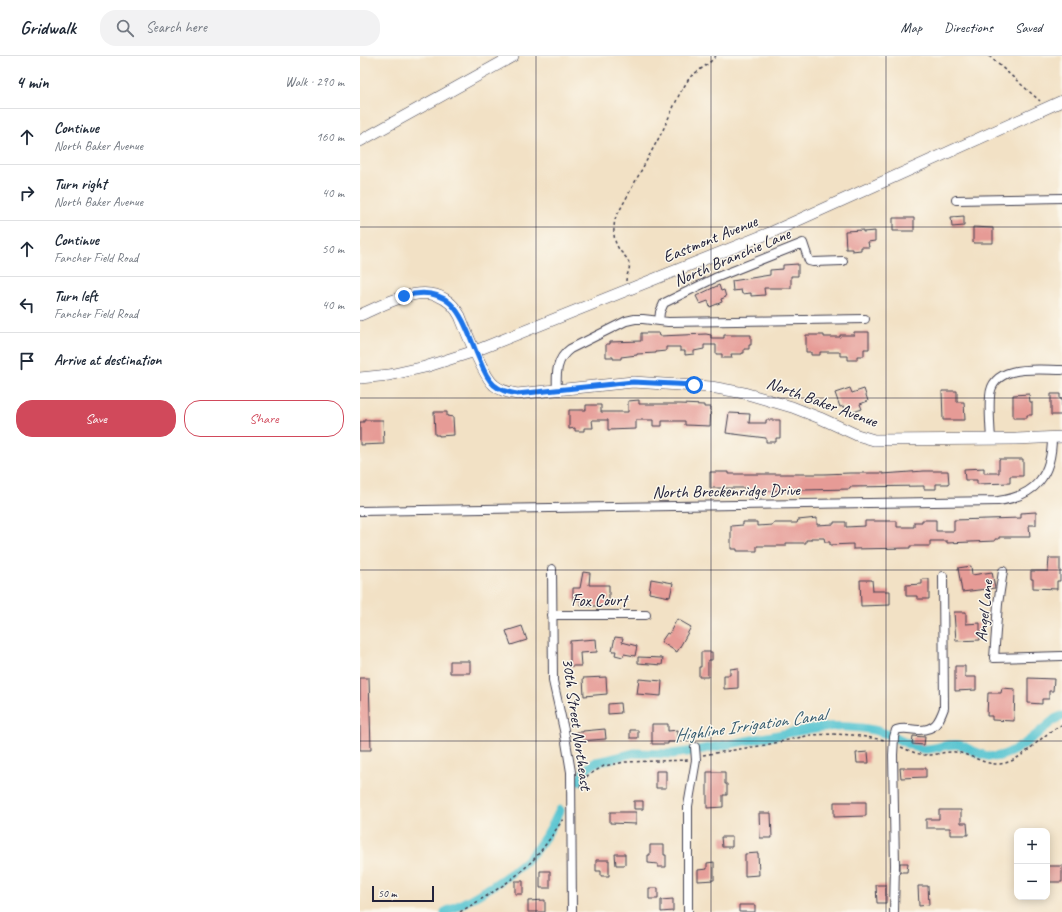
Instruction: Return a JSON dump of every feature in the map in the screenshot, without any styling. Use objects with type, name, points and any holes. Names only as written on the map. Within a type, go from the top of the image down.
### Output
[{"type":"main road","points":[[360,141],[513,56]]},
{"type":"main road","name":"Eastmont Avenue","points":[[360,378],[389,375],[425,367],[475,351],[772,232],[1062,101]]},
{"type":"main road","name":"North Baker Avenue","points":[[360,315],[404,296],[414,294],[432,294],[440,296],[449,301],[456,308],[486,375],[493,384],[503,391],[517,394],[633,382],[711,387],[744,393],[792,407],[866,439],[881,441],[1057,437]]},
{"type":"street","points":[[956,200],[1062,198]]},
{"type":"street","name":"North Branchie Lane","points":[[659,321],[660,312],[664,304],[715,278],[803,243],[809,260],[813,262],[843,261]]},
{"type":"street","points":[[558,390],[556,373],[557,366],[565,353],[570,349],[626,321],[635,319],[659,321],[865,320]]},
{"type":"street","points":[[991,439],[990,395],[993,384],[998,377],[1012,371],[1062,370]]},
{"type":"street","name":"North Breckenridge Drive","points":[[360,511],[998,502],[1011,500],[1036,486],[1044,474],[1057,437]]},
{"type":"street","name":"30th Street Northeast","points":[[552,569],[552,681],[568,750],[571,772],[572,912]]},
{"type":"street","name":"Angel Lane","points":[[1003,571],[998,604],[994,658],[1062,656]]},
{"type":"street","points":[[894,912],[894,743],[896,730],[904,728],[919,730],[932,727],[940,720],[944,708],[943,576]]},
{"type":"street","name":"Fox Court","points":[[552,615],[646,615]]},
{"type":"street","points":[[688,912],[688,806],[696,760],[695,747]]},
{"type":"path","points":[[628,289],[626,279],[629,264],[616,246],[614,240],[615,219],[652,151],[680,93],[690,77],[716,56]]},
{"type":"path","points":[[989,56],[1047,107]]},
{"type":"path","points":[[460,912],[506,882],[532,861],[551,837],[572,805],[577,791],[587,776],[604,766],[625,762],[696,760],[702,755],[765,745],[811,735],[833,734],[884,739],[917,754],[928,755],[957,752],[982,761],[1000,764],[1018,757],[1062,725]]},
{"type":"building","points":[[964,216],[964,226],[952,227],[951,217]]},
{"type":"building","points":[[893,218],[914,218],[914,231],[893,231]]},
{"type":"building","points":[[973,227],[993,228],[993,243],[973,243]]},
{"type":"building","points":[[863,230],[863,232],[875,231],[875,241],[868,242],[869,247],[861,247],[861,250],[852,251],[852,249],[846,249],[845,231]]},
{"type":"building","points":[[798,264],[798,276],[791,276],[791,288],[764,288],[765,295],[751,296],[751,293],[742,294],[741,290],[733,291],[732,281],[770,275],[770,270],[783,269],[783,265]]},
{"type":"building","points":[[719,285],[721,291],[724,290],[726,297],[721,299],[722,302],[710,307],[708,301],[700,304],[696,296]]},
{"type":"building","points":[[854,332],[869,332],[869,349],[864,349],[864,356],[857,356],[857,360],[848,360],[848,356],[840,356],[840,352],[820,352],[820,355],[811,355],[811,352],[806,352],[806,335],[840,337],[840,335],[854,335]]},
{"type":"building","points":[[641,333],[659,333],[660,336],[706,334],[711,335],[711,338],[724,338],[724,335],[751,335],[751,345],[749,345],[749,349],[744,349],[744,353],[742,354],[731,354],[732,358],[722,358],[722,354],[716,354],[716,345],[704,345],[704,349],[694,351],[694,354],[685,355],[685,351],[680,351],[680,347],[666,347],[666,351],[637,354],[621,357],[621,359],[606,357],[606,344],[610,344],[610,342],[641,341]]},
{"type":"building","points":[[850,388],[852,393],[864,389],[868,401],[860,404],[862,409],[851,413],[849,410],[846,411],[844,406],[840,407],[835,393]]},
{"type":"building","points":[[942,391],[957,391],[957,402],[964,402],[965,420],[943,420]]},
{"type":"building","points":[[1029,394],[1030,402],[1032,402],[1032,415],[1027,415],[1027,418],[1013,418],[1013,395]]},
{"type":"building","points":[[1051,394],[1060,394],[1060,399],[1062,399],[1062,415],[1051,415]]},
{"type":"building","points":[[639,400],[639,404],[681,404],[704,405],[704,407],[711,407],[710,426],[685,425],[685,421],[662,421],[662,426],[653,426],[653,420],[636,420],[636,429],[608,430],[608,420],[592,420],[593,428],[584,428],[584,431],[575,431],[575,428],[569,429],[569,410],[586,410],[586,405],[601,405],[601,412],[628,412],[628,401]]},
{"type":"building","points":[[434,412],[447,412],[447,416],[453,417],[454,435],[435,435]]},
{"type":"building","points":[[729,413],[750,414],[749,423],[766,423],[766,420],[780,420],[780,438],[776,438],[776,442],[766,442],[766,438],[726,433]]},
{"type":"building","points":[[364,420],[383,420],[384,444],[360,445],[360,422],[364,422]]},
{"type":"building","points":[[999,459],[1023,459],[1023,476],[1010,476],[1010,483],[977,484],[977,480],[965,480],[964,469],[984,468],[984,473],[999,473]]},
{"type":"building","points":[[948,471],[949,484],[936,484],[936,489],[924,489],[924,486],[850,487],[850,489],[759,491],[747,491],[747,488],[710,488],[710,472],[729,472],[729,474],[883,474]]},
{"type":"building","points":[[1036,512],[1036,525],[1029,525],[1030,537],[999,537],[999,539],[995,539],[995,541],[947,543],[947,541],[930,541],[930,546],[910,546],[910,548],[853,549],[853,544],[830,545],[830,542],[825,542],[824,538],[811,538],[811,540],[806,540],[806,543],[786,543],[786,546],[757,546],[757,551],[737,551],[737,549],[731,549],[731,526],[743,525],[743,522],[757,522],[757,526],[773,525],[773,523],[797,523],[798,520],[817,518],[817,525],[834,524],[834,522],[846,522],[846,527],[865,526],[865,521],[897,521],[897,527],[914,527],[914,522],[922,522],[922,520],[936,520],[936,531],[954,531],[954,520],[1021,518],[1021,513]]},
{"type":"building","points":[[1049,558],[1060,558],[1060,581],[1057,581],[1057,589],[1033,588],[1031,571],[1048,571]]},
{"type":"building","points":[[971,566],[972,575],[992,572],[995,588],[962,592],[958,568]]},
{"type":"building","points":[[583,572],[590,573],[589,585],[609,585],[609,606],[581,606],[581,600],[573,600],[573,588],[580,588]]},
{"type":"building","points":[[651,579],[673,583],[670,597],[649,593]]},
{"type":"building","points":[[922,579],[929,579],[929,599],[917,599],[917,596],[906,596],[906,585],[922,584]]},
{"type":"building","points":[[860,580],[872,580],[873,591],[890,591],[890,605],[861,606]]},
{"type":"building","points":[[954,612],[966,612],[966,624],[980,623],[980,640],[956,641]]},
{"type":"building","points":[[677,619],[691,627],[677,652],[661,642],[667,633],[669,634]]},
{"type":"building","points":[[522,626],[527,640],[511,645],[506,631]]},
{"type":"building","points":[[615,637],[623,638],[622,642],[637,646],[635,656],[624,654],[623,657],[615,655],[616,651],[612,651]]},
{"type":"building","points":[[596,639],[597,652],[580,653],[581,666],[570,666],[570,641]]},
{"type":"building","points":[[701,652],[712,652],[712,660],[708,660],[708,677],[699,677]]},
{"type":"building","points":[[638,657],[663,658],[662,665],[638,663]]},
{"type":"building","points":[[450,661],[470,661],[470,673],[450,673]]},
{"type":"building","points":[[955,666],[965,666],[965,677],[976,677],[976,690],[955,691]]},
{"type":"building","points":[[738,668],[738,688],[724,689],[724,675],[730,675],[730,669]]},
{"type":"building","points":[[606,677],[607,694],[584,696],[583,678]]},
{"type":"building","points":[[360,678],[369,678],[371,750],[360,750]]},
{"type":"building","points":[[1028,678],[1054,679],[1053,691],[1049,691],[1049,699],[1042,699],[1042,704],[1028,703]]},
{"type":"building","points":[[639,679],[662,681],[661,696],[637,694]]},
{"type":"building","points":[[1002,688],[1015,689],[1014,721],[992,720],[992,716],[987,716],[988,693],[1001,693]]},
{"type":"building","points":[[620,703],[621,713],[608,714],[608,704]]},
{"type":"building","points":[[652,724],[668,724],[668,731],[678,730],[678,742],[668,742],[668,744],[652,744]]},
{"type":"building","points":[[605,729],[606,739],[576,741],[576,732]]},
{"type":"building","points":[[630,730],[638,730],[638,738],[630,738]]},
{"type":"building","points":[[913,736],[925,737],[924,745],[912,744]]},
{"type":"building","points":[[868,752],[869,763],[857,763],[856,753]]},
{"type":"building","points":[[900,768],[926,768],[926,777],[901,778]]},
{"type":"building","points":[[656,771],[666,771],[666,788],[656,788]]},
{"type":"building","points":[[707,772],[725,772],[727,795],[723,795],[723,807],[707,808]]},
{"type":"building","points":[[634,801],[643,801],[643,809],[634,809]]},
{"type":"building","points":[[834,802],[866,802],[866,816],[834,817]]},
{"type":"building","points":[[939,810],[961,810],[961,823],[967,823],[968,835],[950,835],[950,828],[926,828],[926,819],[939,819]]},
{"type":"building","points":[[610,812],[636,812],[636,824],[610,823]]},
{"type":"building","points":[[759,813],[771,813],[772,838],[760,838]]},
{"type":"building","points":[[721,837],[732,837],[732,847],[722,847]]},
{"type":"building","points":[[650,845],[664,845],[666,867],[658,867],[658,864],[648,863]]},
{"type":"building","points":[[758,853],[759,875],[745,876],[745,854]]},
{"type":"building","points":[[615,854],[625,854],[625,865],[616,865]]},
{"type":"building","points":[[596,860],[609,860],[609,876],[601,876],[601,871],[596,871]]},
{"type":"building","points":[[714,862],[714,880],[698,881],[698,870],[707,869],[707,863]]},
{"type":"building","points":[[900,863],[908,863],[907,872],[900,872]]},
{"type":"building","points":[[1050,866],[1062,866],[1062,882],[1050,882]]},
{"type":"building","points":[[540,871],[550,871],[550,888],[540,888]]},
{"type":"building","points":[[515,881],[523,881],[523,894],[515,894]]},
{"type":"building","points":[[876,885],[886,885],[886,903],[877,903]]},
{"type":"building","points":[[918,886],[928,886],[929,905],[919,906]]},
{"type":"building","points":[[649,888],[658,888],[658,899],[649,899]]},
{"type":"building","points":[[673,899],[673,911],[661,912],[661,900]]},
{"type":"building","points":[[545,900],[545,912],[528,912],[528,901]]},
{"type":"building","points":[[739,905],[755,905],[755,912],[739,912]]},
{"type":"waterway","name":"Highline Irrigation Canal","points":[[579,781],[585,770],[596,762],[634,753],[672,754],[687,752],[820,727],[869,729],[889,735],[919,748],[928,749],[955,744],[992,757],[1003,755],[1017,748],[1055,719],[1062,716]]},
{"type":"waterway","name":"Highline Irrigation Canal","points":[[445,912],[493,886],[526,861],[545,837],[560,810]]},
{"type":"route","points":[[404,296],[414,294],[432,294],[445,298],[449,301],[456,308],[460,316],[486,375],[493,384],[503,391],[517,394],[633,382],[694,385]]}]
